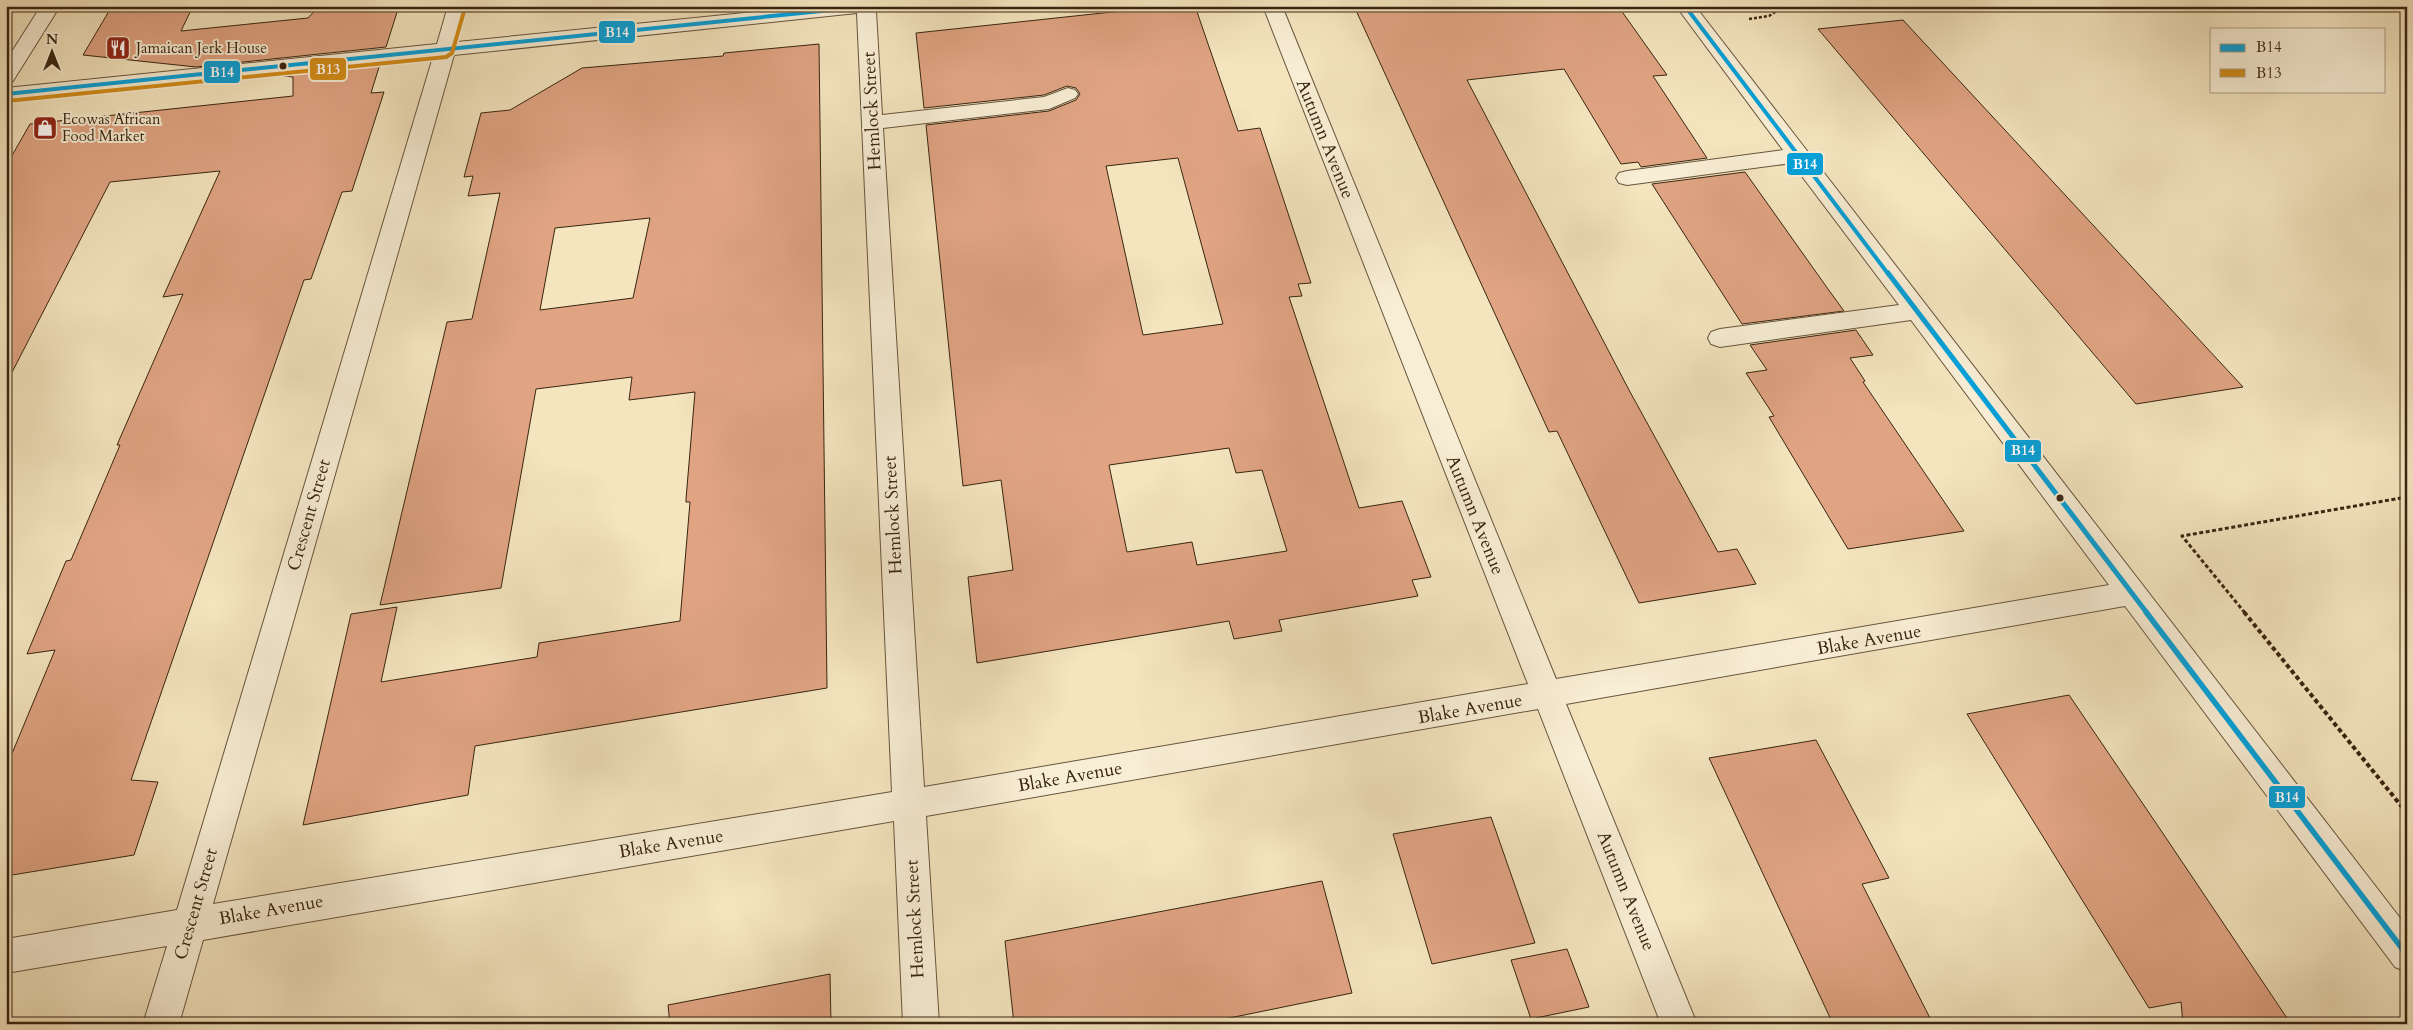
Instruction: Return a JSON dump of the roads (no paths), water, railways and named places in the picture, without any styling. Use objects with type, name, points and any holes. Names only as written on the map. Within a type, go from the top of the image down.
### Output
[{"type":"street","points":[[6,76],[51,6]]},
{"type":"street","name":"Crescent Street","points":[[161,1024],[458,6]]},
{"type":"street","points":[[6,94],[873,6]]},
{"type":"street","name":"Autumn Avenue","points":[[1272,6],[1679,1024]]},
{"type":"street","points":[[1685,6],[2407,955]]},
{"type":"street","name":"Hemlock Street","points":[[866,7],[921,1024]]},
{"type":"street","points":[[872,123],[1049,103],[1068,94]]},
{"type":"street","points":[[1627,178],[1799,155]]},
{"type":"street","points":[[1720,338],[1918,311]]},
{"type":"street","name":"Blake Avenue","points":[[6,956],[909,804],[2134,594]]},
{"type":"place","name":"Jamaican Jerk House","points":[[118,48]]},
{"type":"place","name":"Ecowas African Food Market","points":[[45,128]]}]
